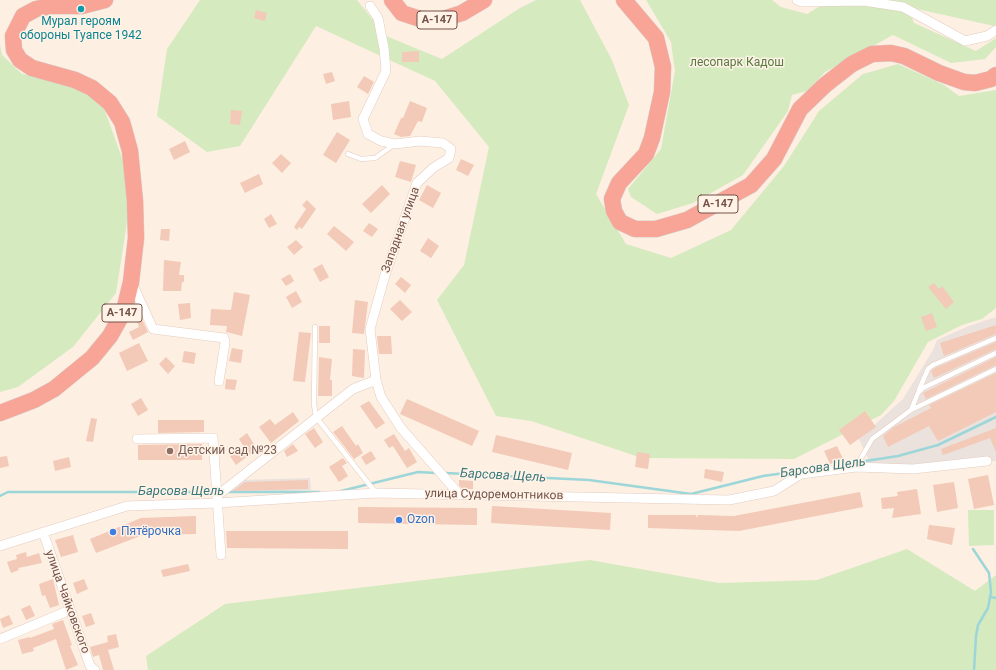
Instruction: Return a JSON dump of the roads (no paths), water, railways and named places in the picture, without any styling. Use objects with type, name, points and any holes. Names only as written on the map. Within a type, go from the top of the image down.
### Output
[{"type":"highway","name":"А-147","points":[[0,413],[34,400],[54,389],[92,358],[110,336],[124,311],[132,282],[136,238],[135,201],[130,151],[122,122],[110,103],[92,88],[75,80],[32,68],[20,60],[14,50],[13,36],[23,16],[36,9],[52,6],[82,6],[105,0]]},
{"type":"highway","name":"А-147","points":[[392,0],[402,13],[420,20],[440,20],[462,13],[484,0]]},
{"type":"highway","name":"А-147","points":[[625,0],[656,38],[663,66],[662,92],[652,138],[646,154],[619,183],[612,199],[614,211],[620,222],[635,229],[656,230],[687,220],[751,185],[774,159],[787,131],[800,110],[830,81],[852,64],[872,54],[891,53],[904,56],[939,73],[964,82],[975,83],[990,79],[996,74]]},
{"type":"street","points":[[797,0],[802,2],[864,1],[903,7],[965,41],[987,36],[996,30]]},
{"type":"street","name":"Западная улица","points":[[370,6],[378,18],[384,48],[386,70],[364,119],[368,134],[381,141],[395,144],[420,141],[443,143],[451,149],[449,158],[433,168],[417,183],[385,275],[370,329],[376,380],[381,397],[401,428],[458,494]]},
{"type":"street","points":[[132,282],[154,328],[224,338],[225,343],[219,381]]},
{"type":"street","points":[[218,499],[316,417],[353,389],[376,380]]},
{"type":"street","points":[[137,439],[213,438],[221,555]]},
{"type":"street","name":"улица Судоремонтников","points":[[0,546],[127,506],[218,499],[376,493],[729,500],[774,492],[801,474],[856,467],[913,469],[987,461]]},
{"type":"street","name":"улица Чайковского","points":[[43,532],[90,666],[95,670]]},
{"type":"street","points":[[0,639],[70,610]]},
{"type":"lane","points":[[348,154],[361,159],[375,158],[395,144]]},
{"type":"lane","points":[[315,326],[314,404],[316,417],[376,493]]},
{"type":"lane","points":[[911,410],[928,369],[933,365],[996,338]]},
{"type":"lane","points":[[918,393],[923,388],[996,353]]},
{"type":"lane","points":[[856,467],[872,439],[911,410],[996,369]]},
{"type":"waterway","name":"Барсова Щель","points":[[859,462],[898,456],[938,445],[996,417]]},
{"type":"waterway","name":"Барсова Щель","points":[[445,473],[589,480],[691,494],[763,476],[799,471]]},
{"type":"waterway","name":"Барсова Щель","points":[[341,491],[418,472],[436,473]]},
{"type":"waterway","name":"Барсова Щель","points":[[0,496],[8,492],[215,492]]},
{"type":"waterway","name":"Барсова Щель","points":[[226,492],[319,492]]},
{"type":"waterway","points":[[973,549],[989,573],[991,592],[988,608],[978,625],[974,670]]},
{"type":"waterway","points":[[990,597],[996,598]]},
{"type":"place","name":"Мурал героям обороны Туапсе 1942","points":[[81,9]]},
{"type":"place","name":"Детский сад №23","points":[[170,451]]},
{"type":"place","name":"Ozon","points":[[399,520]]},
{"type":"place","name":"Пятёрочка","points":[[113,532]]},
{"type":"park label","name":"лесопарк Кадош","points":[[737,63]]}]
